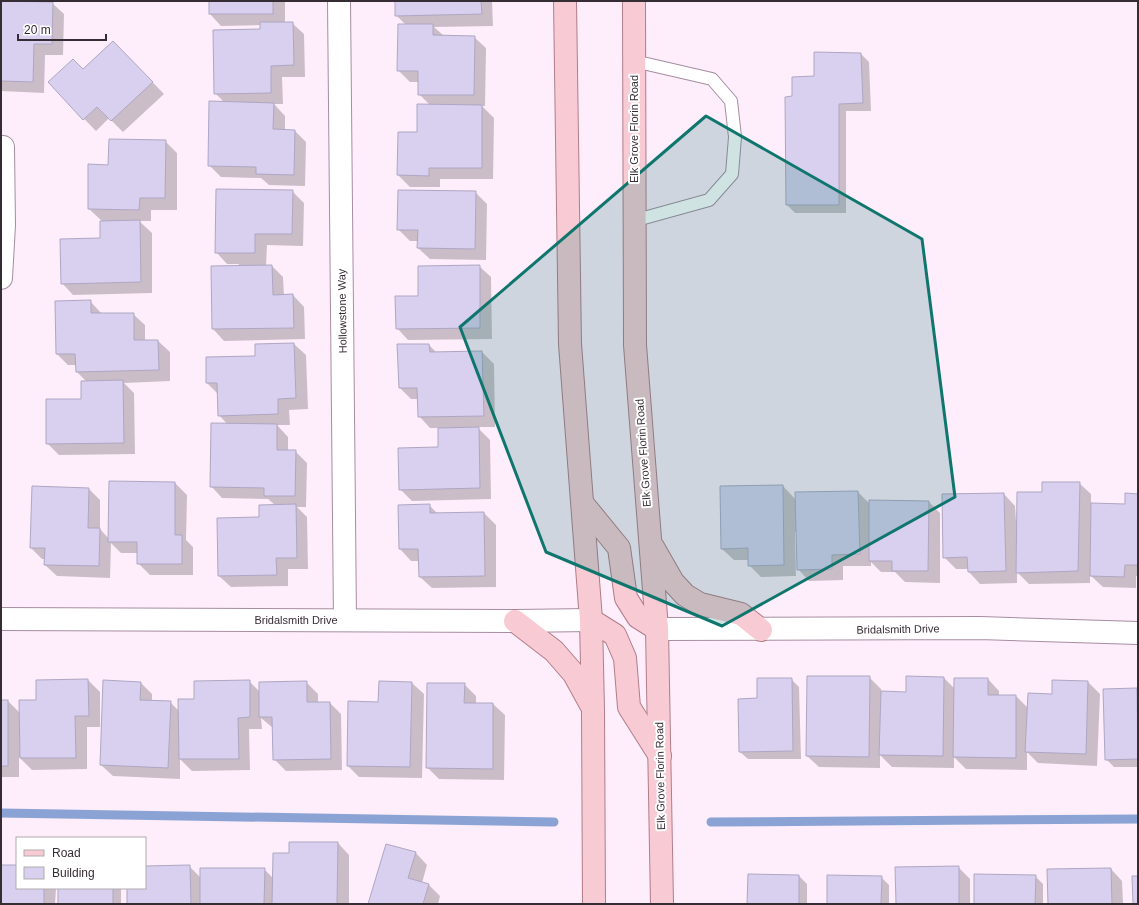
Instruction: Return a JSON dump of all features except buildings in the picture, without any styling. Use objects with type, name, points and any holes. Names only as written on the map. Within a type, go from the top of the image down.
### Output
[{"type":"main road","points":[[565,1],[570,344],[591,620],[594,904]]},
{"type":"main road","name":"Elk Grove Florin Road","points":[[634,1],[633,221],[635,345],[657,629],[662,904]]},
{"type":"main road","points":[[583,504],[619,548],[626,598],[638,617],[657,629]]},
{"type":"main road","points":[[650,542],[673,582],[685,595],[700,604],[741,614],[761,630]]},
{"type":"main road","points":[[591,620],[615,635],[625,658],[629,707],[660,756]]},
{"type":"main road","points":[[515,621],[554,651],[574,674],[593,710]]},
{"type":"street","name":"Hollowstone Way","points":[[339,1],[345,620]]},
{"type":"street","points":[[1,278],[4,225],[3,147]]},
{"type":"street","name":"Bridalsmith Drive","points":[[1,619],[591,620]]},
{"type":"street","name":"Bridalsmith Drive","points":[[657,629],[761,630],[980,628],[1138,633]]},
{"type":"lane","points":[[633,221],[709,200],[732,174],[735,137],[731,101],[712,79],[634,61]]},
{"type":"highlighted area","points":[[706,116],[922,239],[955,497],[722,626],[546,552],[460,327]]},
{"type":"waterway","points":[[1,813],[554,822]]},
{"type":"waterway","points":[[711,822],[1138,819]]}]
